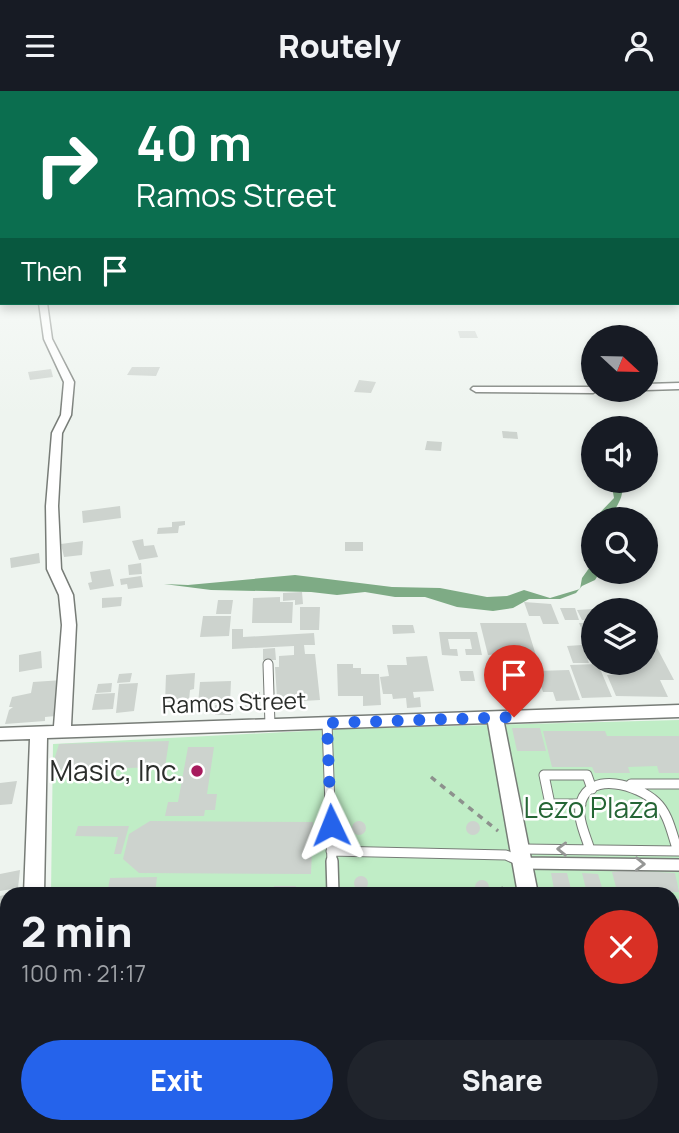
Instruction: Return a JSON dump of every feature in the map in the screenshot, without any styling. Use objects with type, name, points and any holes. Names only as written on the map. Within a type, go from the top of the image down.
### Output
[{"type":"street","points":[[45,318],[48,339],[69,382],[66,415],[57,433],[52,506],[54,569],[66,595],[69,625],[62,732]]},
{"type":"street","points":[[658,387],[679,386]]},
{"type":"street","points":[[475,389],[581,390]]},
{"type":"street","name":"Ramos Street","points":[[0,734],[679,711]]},
{"type":"street","points":[[495,717],[516,856],[526,887]]},
{"type":"street","points":[[34,887],[39,733]]},
{"type":"lane","points":[[268,664],[270,725]]},
{"type":"lane","points":[[327,723],[333,887]]},
{"type":"lane","points":[[581,804],[550,804],[544,775],[587,775],[592,789]]},
{"type":"lane","points":[[590,850],[581,804],[584,795],[592,789],[608,784],[679,783]]},
{"type":"lane","points":[[516,856],[590,850],[678,851],[657,803],[634,787],[620,784]]},
{"type":"lane","points":[[331,851],[516,856],[679,865]]},
{"type":"path","points":[[430,777],[516,856]]},
{"type":"green space","name":"Lezo Plaza","points":[[679,720],[679,887],[51,887],[53,744],[345,729]]},
{"type":"shaded area","points":[[613,493],[622,493],[621,497],[617,506],[605,507],[614,498]]},
{"type":"shaded area","points":[[295,575],[392,587],[440,588],[487,597],[507,596],[524,590],[550,598],[579,589],[576,593],[560,599],[529,599],[513,608],[493,611],[457,607],[425,597],[395,597],[365,592],[337,595],[211,590],[164,584],[188,585]]},
{"type":"building","points":[[458,331],[475,331],[478,338],[460,338]]},
{"type":"building","points":[[132,367],[160,367],[156,376],[127,375]]},
{"type":"building","points":[[51,369],[53,377],[30,380],[28,372]]},
{"type":"building","points":[[359,380],[376,382],[371,393],[354,392]]},
{"type":"building","points":[[502,431],[517,432],[518,439],[503,438]]},
{"type":"building","points":[[427,441],[442,442],[441,451],[425,450]]},
{"type":"building","points":[[120,506],[121,518],[83,523],[82,511]]},
{"type":"building","points":[[185,521],[185,525],[179,526],[178,533],[157,534],[158,528],[172,527],[172,522]]},
{"type":"building","points":[[143,539],[144,546],[154,545],[158,557],[139,560],[132,541]]},
{"type":"building","points":[[83,541],[82,555],[64,557],[61,544]]},
{"type":"building","points":[[345,542],[363,542],[363,551],[345,551]]},
{"type":"building","points":[[39,553],[40,563],[11,568],[10,558]]},
{"type":"building","points":[[141,563],[142,574],[129,575],[128,565]]},
{"type":"building","points":[[110,569],[114,586],[90,590],[90,572]]},
{"type":"building","points":[[141,576],[143,587],[128,589],[127,584],[121,585],[120,579]]},
{"type":"building","points":[[302,592],[303,604],[295,605],[295,600],[283,601],[283,593]]},
{"type":"building","points":[[122,597],[121,606],[102,608],[102,598]]},
{"type":"building","points":[[280,597],[280,602],[293,602],[292,623],[252,623],[253,598]]},
{"type":"building","points":[[218,600],[233,600],[231,614],[216,614]]},
{"type":"building","points":[[524,602],[551,604],[559,624],[543,624],[540,616],[529,616]]},
{"type":"building","points":[[300,607],[320,607],[319,630],[300,630]]},
{"type":"building","points":[[560,608],[575,608],[579,620],[565,620]]},
{"type":"building","points":[[203,616],[231,616],[229,636],[200,637]]},
{"type":"building","points":[[480,623],[526,623],[538,662],[500,658],[499,654],[488,655]]},
{"type":"building","points":[[392,625],[413,625],[415,633],[393,634]]},
{"type":"building","points":[[232,629],[243,629],[243,637],[314,633],[315,645],[304,645],[305,654],[315,654],[320,700],[286,702],[286,698],[277,698],[275,667],[279,667],[279,656],[294,655],[294,646],[232,649]]},
{"type":"building","points":[[439,632],[477,632],[482,655],[466,655],[465,649],[472,649],[470,639],[448,639],[450,649],[457,649],[458,656],[442,655]]},
{"type":"building","points":[[581,645],[581,663],[573,663],[567,646]]},
{"type":"building","points":[[275,648],[276,660],[263,660],[263,649]]},
{"type":"building","points":[[658,650],[674,680],[660,680],[668,697],[616,696],[607,675],[658,675]]},
{"type":"building","points":[[41,651],[42,668],[19,672],[19,655]]},
{"type":"building","points":[[427,656],[434,691],[413,692],[414,698],[420,697],[421,707],[407,708],[406,698],[393,699],[392,694],[383,694],[380,677],[389,676],[387,665],[407,665],[406,657]]},
{"type":"building","points":[[337,664],[353,664],[353,668],[361,668],[361,674],[379,674],[381,705],[363,706],[363,696],[338,696]]},
{"type":"building","points":[[570,665],[581,665],[581,675],[603,675],[612,697],[582,698]]},
{"type":"building","points":[[569,670],[580,700],[556,701],[553,692],[543,692],[536,671]]},
{"type":"building","points":[[459,671],[473,671],[475,681],[461,681]]},
{"type":"building","points":[[132,673],[130,682],[117,683],[119,674]]},
{"type":"building","points":[[195,673],[194,689],[190,690],[189,701],[165,702],[166,675]]},
{"type":"building","points":[[63,680],[56,716],[45,717],[45,721],[5,724],[9,710],[13,707],[9,707],[12,697],[31,693],[33,682]]},
{"type":"building","points":[[231,681],[230,703],[198,704],[200,682]]},
{"type":"building","points":[[112,683],[111,692],[96,693],[98,684]]},
{"type":"building","points":[[138,683],[134,711],[116,713],[119,684]]},
{"type":"building","points":[[260,692],[260,707],[245,708],[245,693]]},
{"type":"building","points":[[115,693],[113,709],[92,710],[95,694]]},
{"type":"building","points":[[215,705],[231,705],[231,715],[215,715]]},
{"type":"building","points":[[512,728],[540,728],[546,751],[517,751]]},
{"type":"building","points":[[543,731],[605,731],[607,736],[679,736],[679,773],[659,773],[657,766],[628,767],[630,773],[595,773],[592,767],[552,767]]},
{"type":"building","points":[[169,741],[165,767],[51,770],[59,744]]},
{"type":"building","name":"Masic, Inc.","points":[[188,747],[214,747],[207,794],[217,794],[215,810],[205,810],[204,816],[165,816],[168,802],[178,802]]},
{"type":"building","points":[[17,781],[12,804],[0,805],[0,783]]},
{"type":"building","points":[[150,821],[313,822],[311,874],[139,873],[123,859],[129,834]]},
{"type":"building","points":[[359,821],[364,823],[364,833],[359,835],[354,833],[352,828],[354,823]]},
{"type":"building","points":[[473,821],[478,823],[478,833],[473,835],[468,833],[466,828],[468,823]]},
{"type":"building","points":[[78,826],[129,826],[121,854],[114,854],[118,837],[75,836]]},
{"type":"building","points":[[20,870],[18,887],[0,887],[0,874]]},
{"type":"building","points":[[626,870],[675,873],[678,887],[616,887],[612,872]]},
{"type":"building","points":[[551,873],[567,873],[570,887],[554,887]]},
{"type":"building","points":[[582,873],[598,874],[602,887],[586,887]]},
{"type":"building","points":[[358,876],[364,876],[368,880],[367,887],[354,886],[354,880]]},
{"type":"building","points":[[157,877],[156,887],[108,887],[110,878]]},
{"type":"building","points":[[479,880],[485,880],[489,887],[475,887]]},
{"type":"place","name":"Masic, Inc.","points":[[197,771]]},
{"type":"route","points":[[331,825],[327,723],[514,717]]}]
